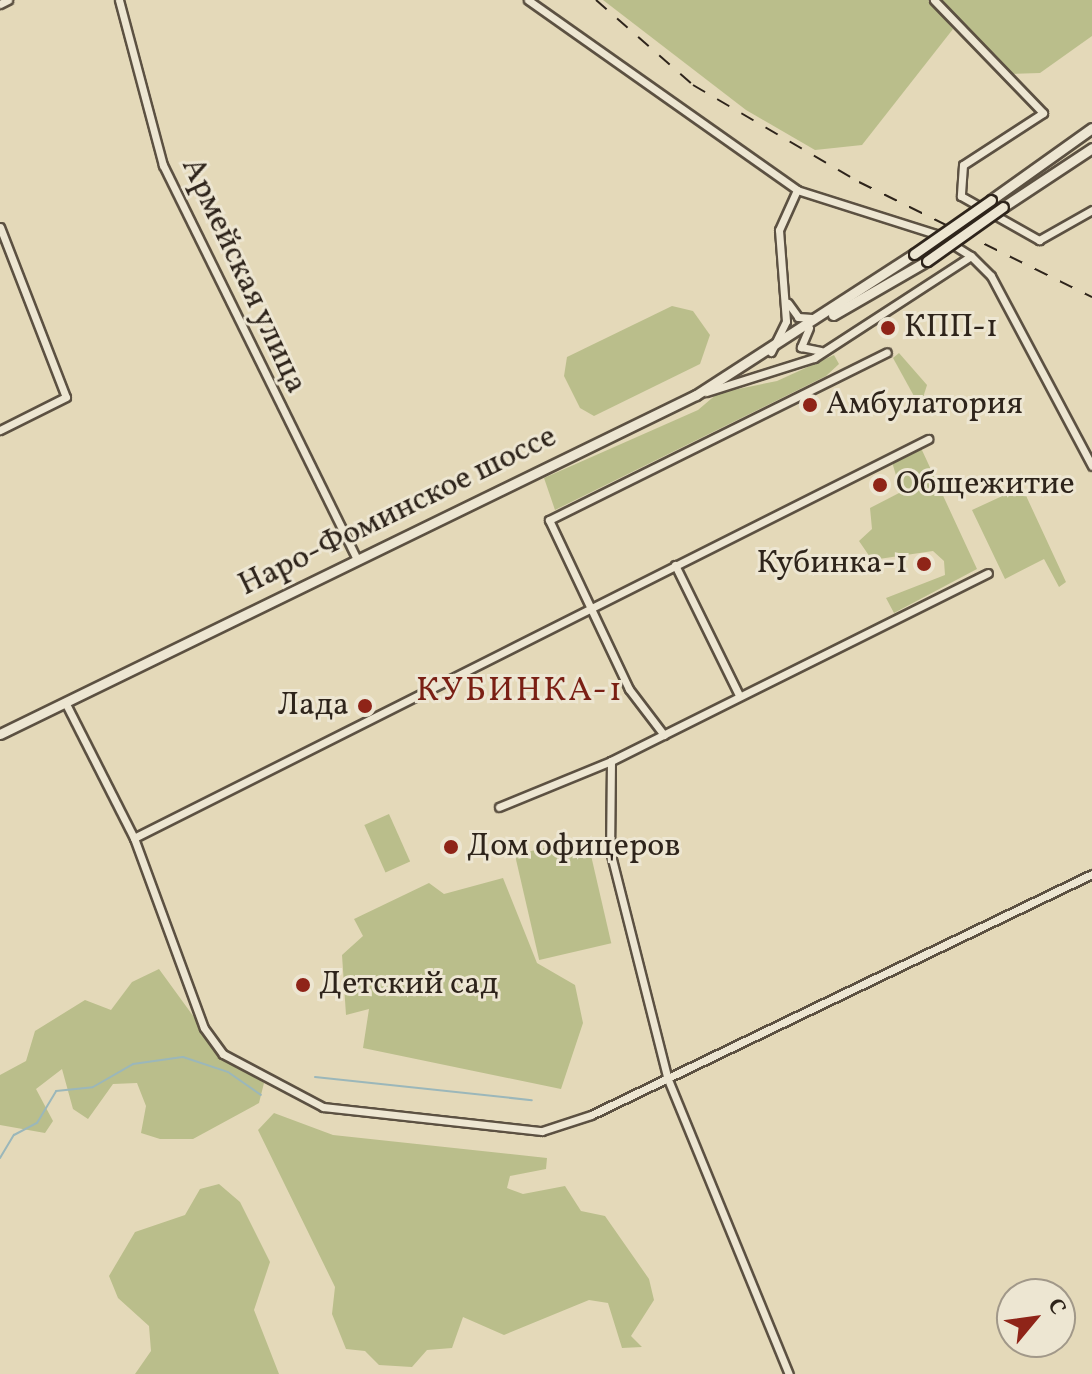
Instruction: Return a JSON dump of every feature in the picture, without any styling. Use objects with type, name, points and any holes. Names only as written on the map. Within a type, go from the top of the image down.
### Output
[{"type":"main road","name":"Наро-Фоминское шоссе","points":[[0,734],[696,395],[810,326],[1092,128]]},
{"type":"main road","name":"Наро-Фоминское шоссе","points":[[810,326],[927,261],[1092,148]]},
{"type":"street","points":[[0,4],[8,0]]},
{"type":"street","name":"Армейская улица","points":[[119,0],[163,165],[357,560]]},
{"type":"street","points":[[528,0],[797,190],[936,234],[971,256],[991,276],[1092,466]]},
{"type":"street","points":[[934,0],[1043,113],[963,165],[961,196],[1039,240],[1092,210]]},
{"type":"street","points":[[771,352],[784,331],[786,296],[779,230],[797,190]]},
{"type":"street","points":[[0,227],[66,397],[0,430]]},
{"type":"street","points":[[696,395],[797,365],[971,256]]},
{"type":"street","points":[[786,296],[804,319],[836,307]]},
{"type":"street","points":[[810,326],[800,341],[804,352],[827,348]]},
{"type":"street","points":[[664,735],[629,689],[549,520],[887,352]]},
{"type":"street","points":[[134,838],[928,439]]},
{"type":"street","points":[[675,565],[739,695]]},
{"type":"street","points":[[499,807],[611,761],[988,573]]},
{"type":"street","points":[[65,702],[134,838],[204,1028],[223,1054],[323,1107],[542,1131],[667,1077],[1092,874]]},
{"type":"street","points":[[611,761],[610,851],[667,1077],[789,1374]]},
{"type":"green space","points":[[603,0],[928,0],[953,29],[862,145],[815,150],[746,110]]},
{"type":"green space","points":[[942,0],[1092,0],[1092,36],[1040,73],[1012,74]]},
{"type":"green space","points":[[672,306],[693,311],[710,335],[700,364],[594,416],[580,408],[564,376],[567,357]]},
{"type":"green space","points":[[899,353],[927,385],[920,407],[893,358]]},
{"type":"green space","points":[[834,355],[839,364],[826,376],[555,510],[544,478],[698,410],[718,393],[777,381]]},
{"type":"green space","points":[[921,448],[977,569],[894,613],[886,598],[945,575],[944,561],[933,551],[872,560],[859,541],[872,529],[870,508],[901,492],[892,462]]},
{"type":"green space","points":[[1022,487],[1066,582],[1059,587],[1044,559],[1005,579],[972,510]]},
{"type":"green space","points":[[389,814],[410,862],[385,872],[364,825]]},
{"type":"green space","points":[[587,838],[611,943],[539,960],[515,855]]},
{"type":"green space","points":[[503,878],[537,963],[575,985],[583,1023],[561,1089],[363,1048],[369,1009],[346,1015],[342,955],[363,936],[354,919],[429,883],[444,894]]},
{"type":"green space","points":[[159,969],[223,1057],[264,1083],[259,1103],[193,1139],[160,1139],[141,1133],[146,1106],[137,1083],[113,1084],[88,1119],[73,1109],[62,1069],[36,1089],[53,1121],[45,1133],[0,1125],[0,1075],[26,1061],[35,1031],[85,1000],[111,1010],[132,982]]},
{"type":"green space","points":[[274,1113],[333,1135],[547,1158],[546,1169],[510,1176],[507,1188],[523,1194],[565,1186],[581,1211],[605,1216],[649,1279],[654,1300],[631,1336],[642,1347],[622,1348],[608,1303],[589,1300],[504,1335],[463,1317],[452,1348],[427,1350],[412,1367],[379,1365],[365,1351],[346,1349],[332,1314],[335,1287],[258,1130]]},
{"type":"green space","points":[[219,1184],[240,1202],[270,1262],[254,1310],[279,1374],[135,1374],[151,1351],[149,1326],[118,1298],[109,1276],[135,1232],[185,1215],[200,1189]]},
{"type":"waterway","points":[[0,1158],[14,1135],[37,1123],[56,1091],[93,1087],[133,1064],[183,1057],[228,1072],[261,1095]]},
{"type":"waterway","points":[[315,1077],[532,1100]]},
{"type":"railway","points":[[596,0],[693,85],[859,182],[1092,297]]},
{"type":"place","name":"КПП-1","points":[[888,328]]},
{"type":"place","name":"Амбулатория","points":[[810,405]]},
{"type":"place","name":"Общежитие","points":[[880,485]]},
{"type":"place","name":"Кубинка-1","points":[[924,564]]},
{"type":"place","name":"Лада","points":[[365,706]]},
{"type":"place","name":"Дом офицеров","points":[[451,847]]},
{"type":"place","name":"Детский сад","points":[[303,985]]},
{"type":"district","name":"КУБИНКА-1","points":[[520,692]]}]
